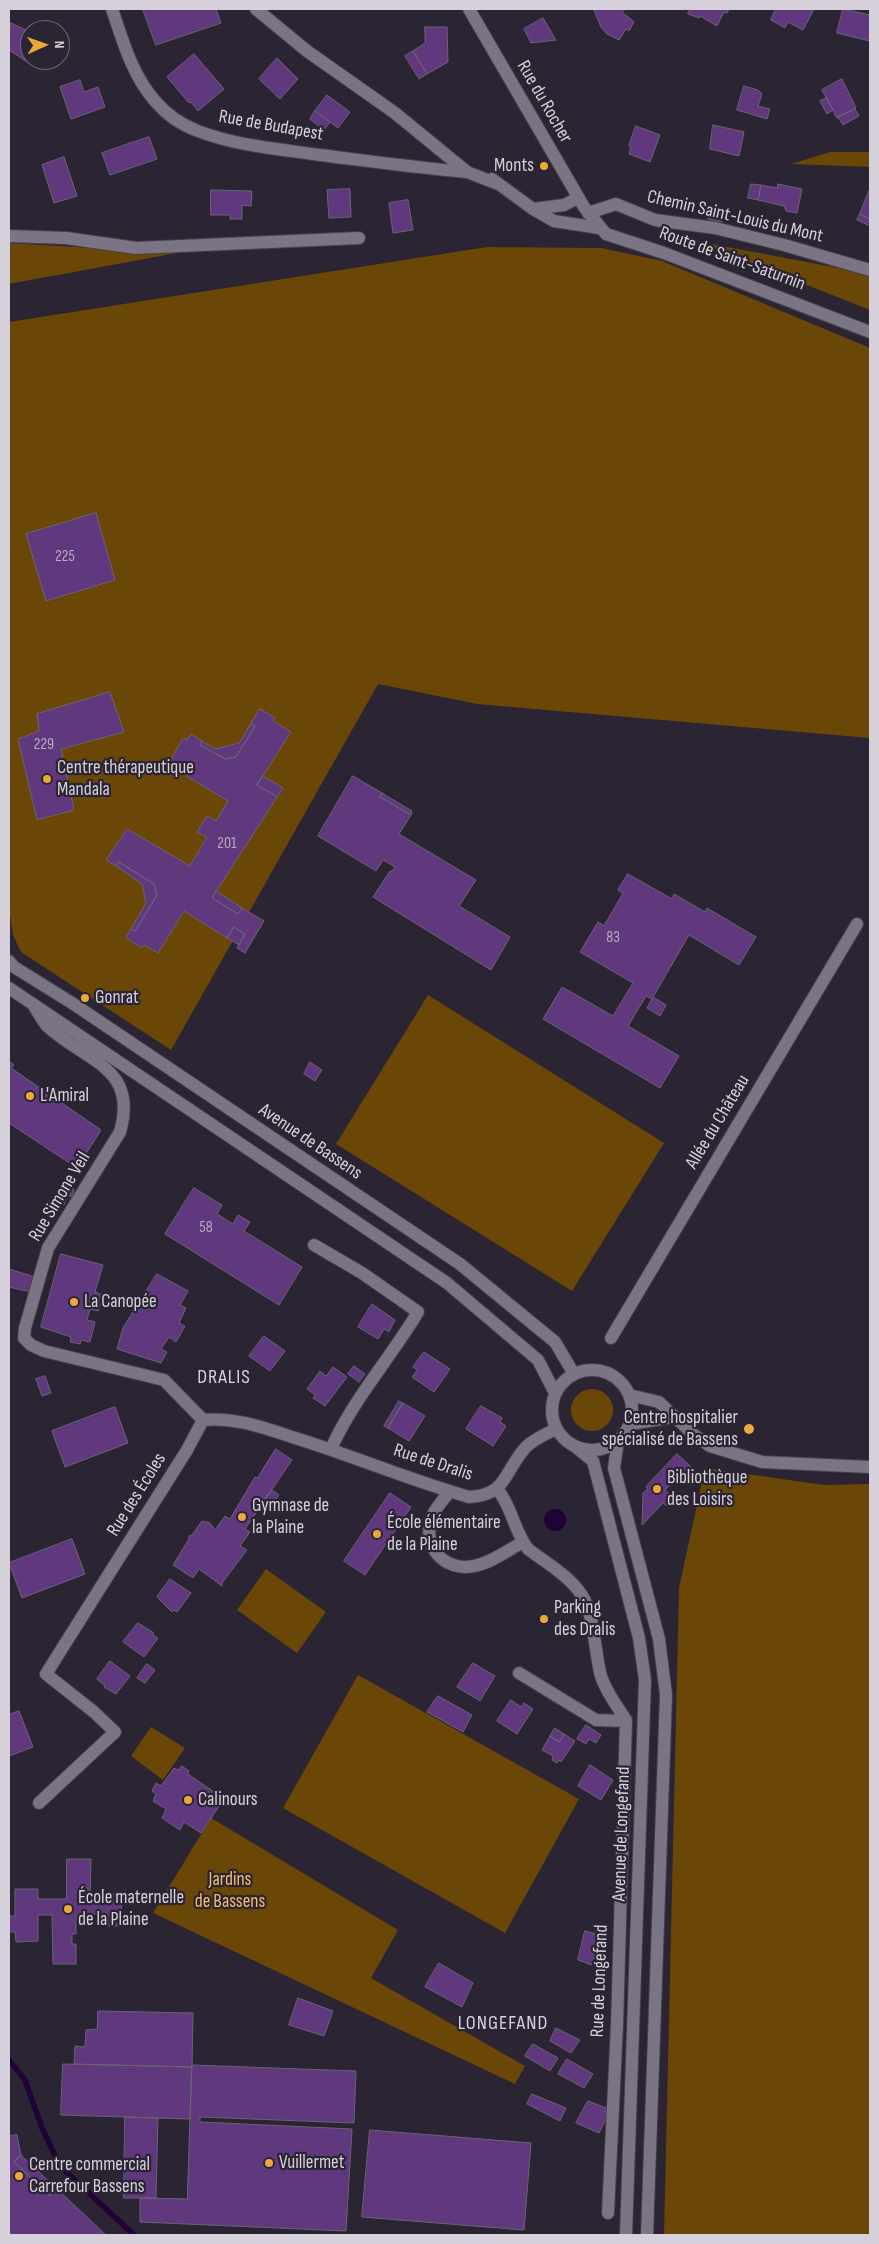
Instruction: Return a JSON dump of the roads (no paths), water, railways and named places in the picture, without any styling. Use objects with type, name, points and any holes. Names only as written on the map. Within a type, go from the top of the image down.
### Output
[{"type":"street","name":"Rue de Budapest","points":[[112,9],[127,52],[141,82],[156,102],[177,120],[190,128],[243,144],[467,172]]},
{"type":"street","points":[[256,9],[307,50],[395,114],[467,172],[498,184]]},
{"type":"street","name":"Rue du Rocher","points":[[469,9],[588,213]]},
{"type":"street","name":"Rue de Budapest","points":[[432,169],[454,161]]},
{"type":"street","points":[[454,161],[476,167],[533,209],[554,220],[599,228]]},
{"type":"street","points":[[533,209],[564,205],[578,198]]},
{"type":"street","name":"Chemin Saint-Louis du Mont","points":[[565,223],[616,204],[655,220],[715,228],[784,245],[870,270]]},
{"type":"street","name":"Route de Saint-Saturnin","points":[[588,213],[606,234],[622,241],[664,253],[870,332]]},
{"type":"street","points":[[9,236],[66,238],[136,248],[359,238]]},
{"type":"street","name":"Allée du Château","points":[[611,1338],[857,924]]},
{"type":"street","name":"Avenue de Bassens","points":[[9,961],[14,968],[72,1004],[460,1264],[555,1342],[574,1374]]},
{"type":"street","name":"Avenue de Bassens","points":[[9,988],[447,1283],[538,1360],[555,1393]]},
{"type":"street","name":"Rue Simone Veil","points":[[33,1004],[47,1026],[113,1074],[120,1087],[124,1116],[120,1132],[48,1248],[25,1328],[24,1338],[31,1345],[44,1351],[164,1380],[202,1420]]},
{"type":"street","points":[[202,1420],[222,1418],[244,1422],[332,1449],[342,1425],[404,1337],[418,1312],[362,1273],[314,1245]]},
{"type":"street","points":[[596,1370],[607,1373],[622,1383],[629,1395],[632,1410],[630,1424],[618,1441],[598,1450],[576,1447],[561,1436],[556,1428],[552,1405],[555,1393],[563,1382],[574,1374],[596,1370]]},
{"type":"street","points":[[629,1395],[659,1402],[694,1435],[710,1446],[762,1462],[870,1467]]},
{"type":"street","points":[[630,1424],[674,1417]]},
{"type":"street","name":"Rue des Écoles","points":[[39,1803],[115,1732],[94,1712],[46,1674],[172,1474],[202,1420]]},
{"type":"street","points":[[556,1428],[527,1446],[510,1467],[498,1490],[506,1499],[523,1542],[528,1549],[571,1582],[582,1595],[596,1643],[601,1676],[612,1699],[626,1721]]},
{"type":"street","name":"Avenue de Longefand","points":[[618,1441],[614,1468],[658,1639],[666,1695],[647,2235]]},
{"type":"street","name":"Avenue de Longefand","points":[[576,1447],[593,1461],[639,1638],[645,1680],[626,2235]]},
{"type":"street","name":"Rue de Dralis","points":[[332,1449],[450,1492],[469,1497],[485,1496],[498,1490]]},
{"type":"street","points":[[450,1492],[432,1516],[428,1535],[434,1551],[442,1561],[457,1568],[475,1566],[523,1542]]},
{"type":"street","points":[[519,1673],[596,1720],[626,1721]]},
{"type":"street","name":"Rue de Longefand","points":[[608,2213],[618,2014],[626,1721]]},
{"type":"waterway","points":[[9,2060],[25,2080],[42,2128],[60,2166],[134,2235]]},
{"type":"place","name":"Monts","points":[[544,166]]},
{"type":"place","name":"Centre thérapeutique Mandala","points":[[47,779]]},
{"type":"place","name":"Gonrat","points":[[85,998]]},
{"type":"place","name":"L'Amiral","points":[[30,1096]]},
{"type":"place","name":"La Canopée","points":[[74,1302]]},
{"type":"place","name":"Centre hospitalier spécialisé de Bassens","points":[[749,1429]]},
{"type":"place","name":"Bibliothèque des Loisirs","points":[[657,1489]]},
{"type":"place","name":"Gymnase de la Plaine","points":[[242,1517]]},
{"type":"place","name":"École élémentaire de la Plaine","points":[[377,1534]]},
{"type":"place","name":"Parking des Dralis","points":[[544,1619]]},
{"type":"place","name":"Calinours","points":[[188,1800]]},
{"type":"place","name":"École maternelle de la Plaine","points":[[68,1909]]},
{"type":"place","name":"Vuillermet","points":[[269,2163]]},
{"type":"place","name":"Centre commercial Carrefour Bassens","points":[[19,2176]]},
{"type":"district","name":"DRALIS","points":[[224,1378]]},
{"type":"district","name":"LONGEFAND","points":[[503,2024]]},
{"type":"park label","name":"Jardins de Bassens","points":[[230,1891]]}]
